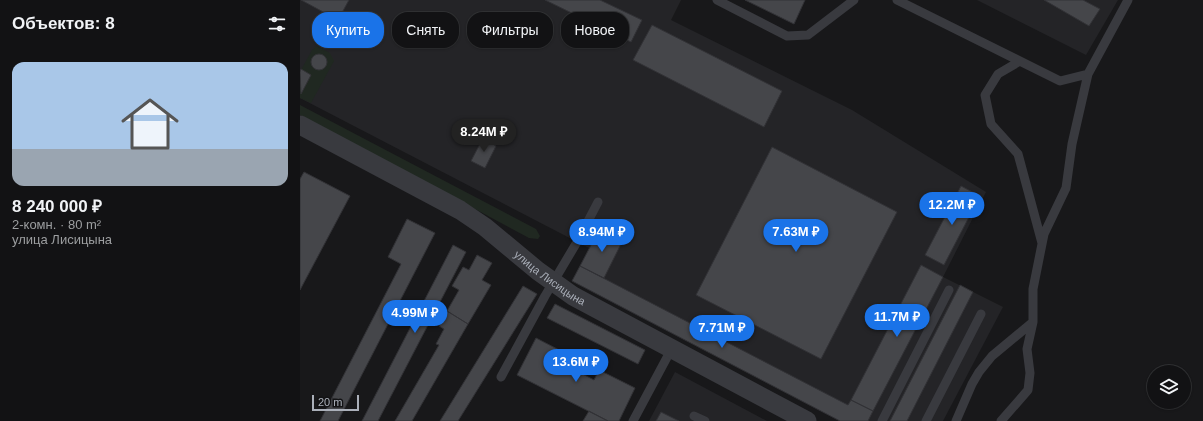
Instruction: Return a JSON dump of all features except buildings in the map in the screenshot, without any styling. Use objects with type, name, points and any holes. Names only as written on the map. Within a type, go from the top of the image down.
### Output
[{"type":"street","name":"улица Лисицына","points":[[300,125],[460,210],[485,228],[553,283],[573,296],[807,421]]},
{"type":"lane","points":[[717,0],[787,36],[808,35],[854,0]]},
{"type":"lane","points":[[897,0],[1060,81],[1088,74]]},
{"type":"lane","points":[[1001,421],[1028,390],[1030,373],[1027,349],[1033,322],[1034,289],[1042,243],[1044,234],[1066,188],[1072,144],[1088,74],[1128,0]]},
{"type":"lane","points":[[1020,61],[998,74],[985,95],[991,124],[1018,154],[1042,243]]},
{"type":"lane","points":[[501,377],[598,202]]},
{"type":"lane","points":[[882,421],[949,290]]},
{"type":"lane","points":[[926,421],[981,314]]},
{"type":"lane","points":[[956,421],[979,372],[992,356],[1033,322]]},
{"type":"lane","points":[[633,421],[672,348]]},
{"type":"lane","points":[[694,416],[704,421]]},
{"type":"shaded area","points":[[300,0],[681,0],[671,20],[852,110],[986,192],[943,277],[1003,307],[943,421],[868,421],[848,405],[580,266],[589,248],[300,98]]},
{"type":"shaded area","points":[[977,0],[1118,0],[1086,55]]},
{"type":"shaded area","points":[[314,48],[321,48],[330,53],[334,61],[311,103],[300,98],[300,72]]},
{"type":"shaded area","points":[[300,105],[536,229],[540,236],[538,239],[529,238],[300,115]]},
{"type":"shaded area","points":[[675,372],[767,421],[649,421]]}]
